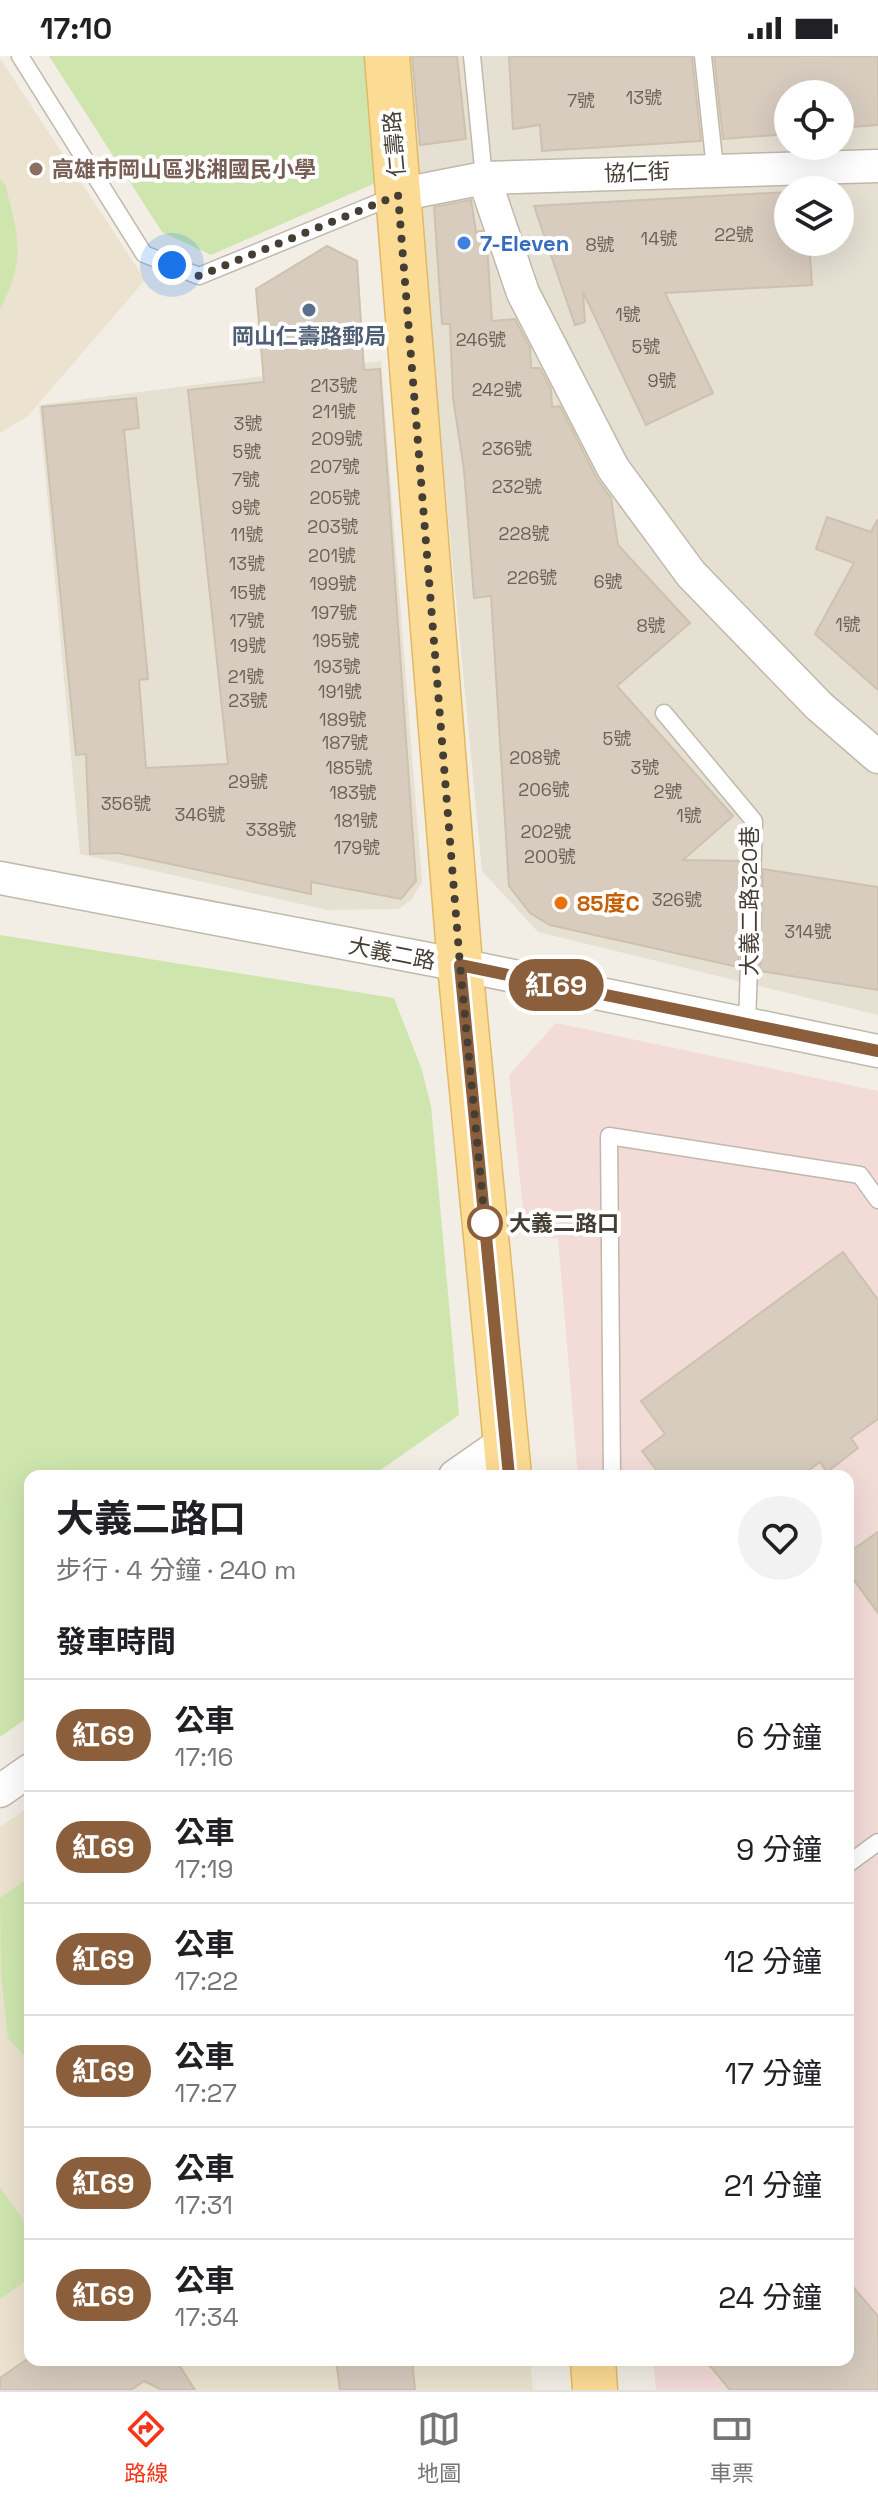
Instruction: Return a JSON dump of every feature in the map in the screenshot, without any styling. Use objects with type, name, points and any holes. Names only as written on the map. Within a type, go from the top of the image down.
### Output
[{"type":"main road","name":"仁壽路","points":[[387,56],[460,965],[507,1458]]},
{"type":"main road","points":[[593,2366],[595,2390]]},
{"type":"street","name":"協仁街","points":[[398,195],[484,178],[878,166]]},
{"type":"street","points":[[484,178],[523,293],[613,468],[691,574],[819,706],[878,757]]},
{"type":"street","name":"大義二路","points":[[0,878],[460,965],[878,1051]]},
{"type":"street","points":[[472,1470],[507,1458]]},
{"type":"street","points":[[0,1791],[24,1774]]},
{"type":"lane","points":[[20,56],[144,254],[199,276],[398,195]]},
{"type":"lane","points":[[472,56],[484,178]]},
{"type":"lane","points":[[703,56],[715,169]]},
{"type":"lane","name":"大義二路320巷","points":[[664,713],[754,821],[747,1024]]},
{"type":"lane","points":[[612,1470],[609,1136],[860,1175],[878,1200]]},
{"type":"lane","points":[[854,1857],[878,1842]]},
{"type":"shaded area","points":[[404,56],[878,56],[878,1015],[538,932],[482,871]]},
{"type":"shaded area","name":"高雄市岡山區兆湘國民小學","points":[[0,58],[145,280],[28,416],[0,433]]},
{"type":"shaded area","points":[[381,361],[422,882],[412,899],[399,909],[327,910],[80,854],[39,405]]},
{"type":"shaded area","points":[[556,1023],[878,1091],[878,2390],[656,2390],[654,2366],[854,2366],[854,1470],[577,1470],[558,1238],[526,1237],[509,1075]]},
{"type":"shaded area","points":[[24,1810],[24,2366],[531,2366],[533,2390],[0,2390],[0,1827]]},
{"type":"green space","points":[[49,56],[378,56],[389,177],[211,255],[162,232]]},
{"type":"green space","points":[[0,179],[5,184],[10,203],[18,248],[14,276],[0,310]]},
{"type":"green space","points":[[0,935],[394,998],[422,1070],[431,1106],[459,1415],[381,1470],[24,1470],[24,1720],[0,1737]]},
{"type":"green space","points":[[24,1881],[24,2055],[8,2038],[1,1975],[0,1898]]},
{"type":"green space","points":[[0,2187],[24,2221],[24,2282],[0,2299]]},
{"type":"building","points":[[412,56],[457,56],[466,139],[420,145]]},
{"type":"building","points":[[509,56],[692,56],[701,141],[542,151],[540,125],[513,129]]},
{"type":"building","points":[[714,56],[878,56],[878,125],[854,127],[854,80],[774,80],[774,135],[723,139]]},
{"type":"building","points":[[774,193],[774,256],[810,256],[812,285],[665,293],[713,393],[646,425],[583,292],[585,322],[575,325],[534,206]]},
{"type":"building","points":[[471,200],[476,232],[482,231],[487,246],[492,321],[515,319],[530,348],[531,368],[540,368],[551,389],[552,407],[560,406],[596,477],[611,498],[618,545],[690,623],[617,686],[733,816],[683,860],[742,861],[738,967],[550,925],[530,913],[509,886],[491,596],[474,598],[464,470],[453,398],[450,324],[442,324],[434,207]]},
{"type":"building","points":[[327,246],[357,261],[364,370],[380,369],[416,881],[401,899],[311,882],[311,894],[118,853],[90,854],[86,754],[76,755],[42,407],[136,398],[139,428],[124,430],[148,679],[139,680],[146,768],[228,764],[188,390],[264,382],[256,289]]},
{"type":"building","points":[[827,517],[871,532],[878,519],[878,690],[815,634],[854,563],[816,549]]},
{"type":"building","points":[[763,869],[878,887],[878,990],[760,971]]},
{"type":"building","points":[[843,1252],[878,1300],[878,1419],[851,1438],[858,1448],[830,1470],[826,1470],[820,1462],[809,1470],[656,1470],[642,1451],[665,1434],[641,1401]]},
{"type":"building","points":[[878,1532],[878,1613],[854,1580],[854,1549]]},
{"type":"building","points":[[854,2288],[878,2316],[878,2390],[730,2390],[710,2366],[854,2366]]},
{"type":"building","points":[[24,2361],[24,2366],[180,2366],[195,2390],[162,2390],[144,2381],[131,2390],[0,2390],[0,2378]]},
{"type":"building","points":[[337,2366],[413,2366],[415,2390],[340,2390]]},
{"type":"bus line","name":"紅69","points":[[508,1470],[460,965],[878,1051]]},
{"type":"place","name":"高雄市岡山區兆湘國民小學","points":[[36,169]]},
{"type":"place","name":"7-Eleven","points":[[464,243]]},
{"type":"place","name":"岡山仁壽路郵局","points":[[309,310]]},
{"type":"place","name":"85度C","points":[[561,903]]},
{"type":"place","name":"大義二路口","points":[[485,1223]]},
{"type":"route","points":[[172,265],[199,276],[398,195],[460,965],[485,1223]]}]
